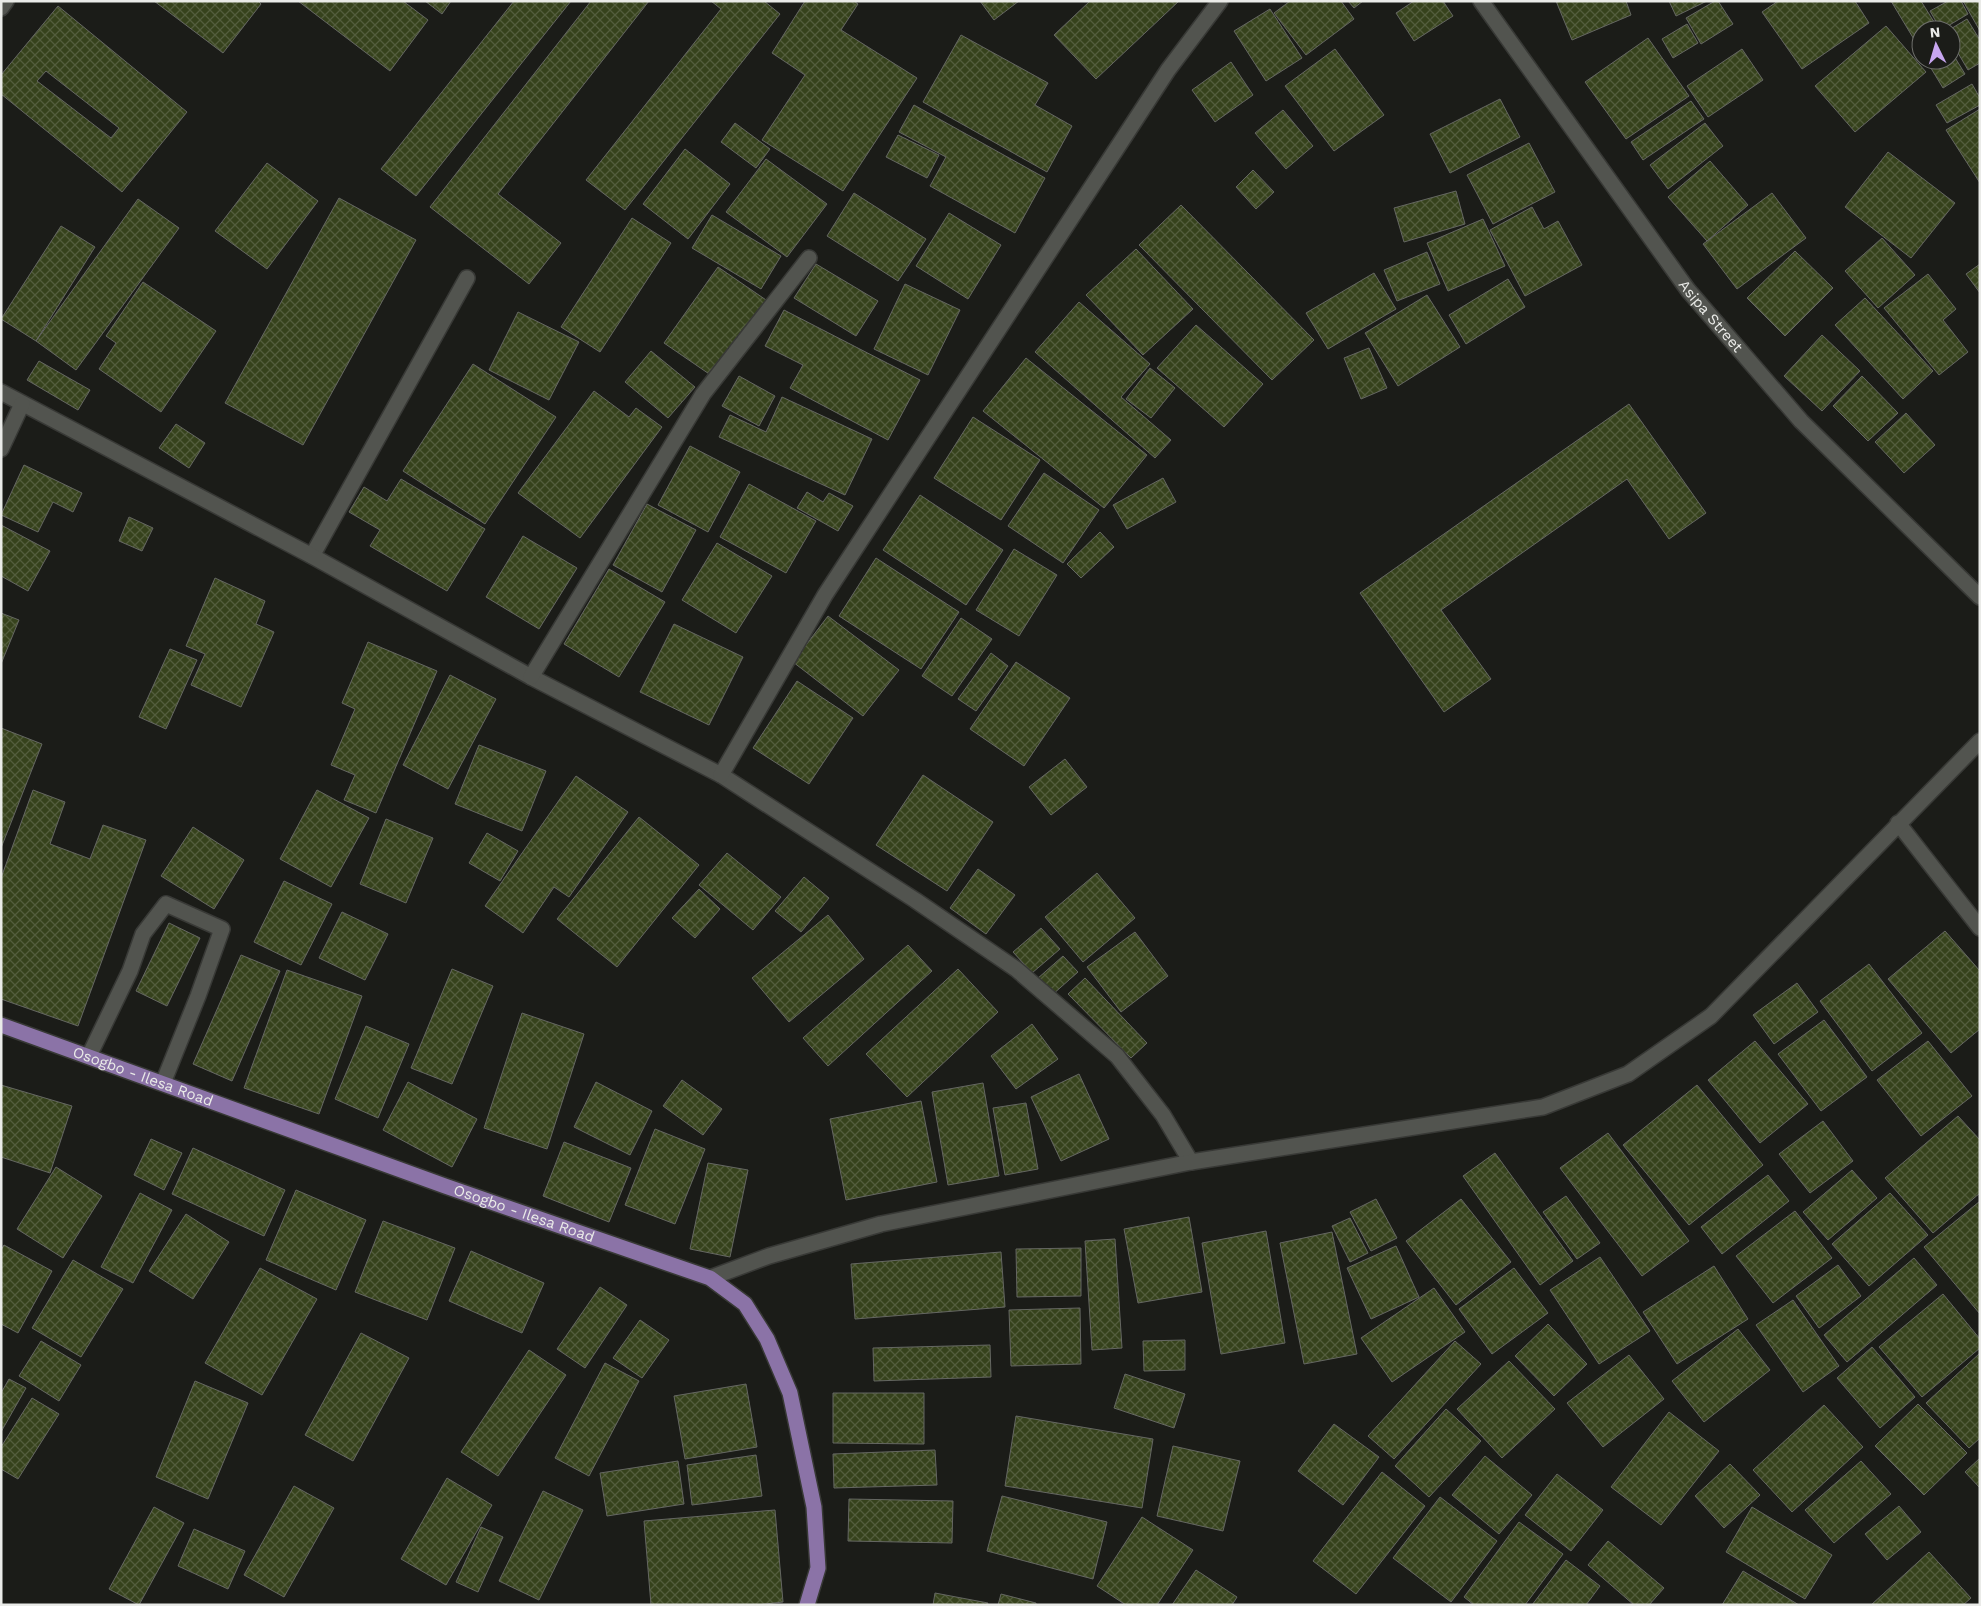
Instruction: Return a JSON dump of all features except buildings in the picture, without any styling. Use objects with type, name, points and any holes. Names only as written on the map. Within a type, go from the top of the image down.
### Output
[{"type":"main road","name":"Osogbo - Ilesa Road","points":[[1,1025],[445,1186],[710,1278],[745,1304],[767,1339],[790,1393],[814,1507],[818,1568],[807,1605]]},
{"type":"street","points":[[1,8],[6,1]]},
{"type":"street","points":[[721,775],[825,596],[1168,70],[1220,1]]},
{"type":"street","name":"Asipa Street","points":[[1481,1],[1688,290],[1801,421],[1980,597]]},
{"type":"street","points":[[531,677],[703,394],[809,258]]},
{"type":"street","points":[[312,556],[467,278]]},
{"type":"street","points":[[1,392],[312,556],[531,677],[721,775],[915,900],[1016,969],[1117,1056],[1163,1115],[1191,1162]]},
{"type":"street","points":[[1,449],[22,404]]},
{"type":"street","points":[[710,1278],[769,1256],[881,1224],[1191,1162],[1543,1107],[1628,1074],[1711,1016],[1980,740]]},
{"type":"street","points":[[1898,823],[1980,928]]},
{"type":"street","points":[[89,1056],[130,971],[143,934],[166,904],[222,929],[198,996],[163,1083]]}]
